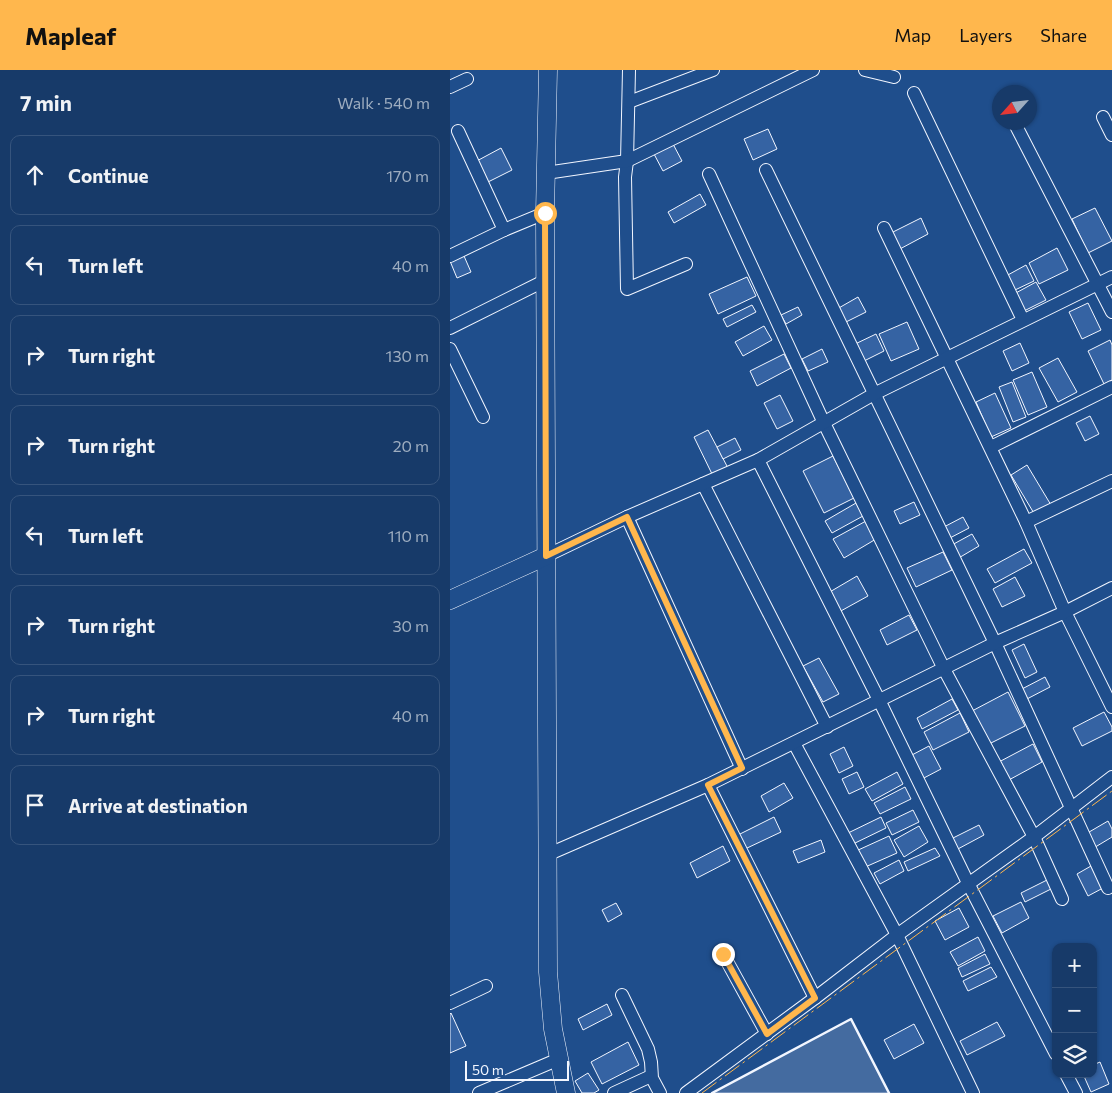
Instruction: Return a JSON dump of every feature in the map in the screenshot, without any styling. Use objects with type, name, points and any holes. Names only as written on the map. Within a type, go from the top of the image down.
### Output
[{"type":"street","points":[[548,70],[545,213],[548,972],[554,1029],[566,1093]]},
{"type":"street","points":[[629,70],[625,177],[627,289],[686,264]]},
{"type":"street","points":[[629,102],[713,70]]},
{"type":"street","points":[[546,173],[627,161],[814,70]]},
{"type":"street","points":[[865,70],[894,77]]},
{"type":"street","points":[[450,87],[467,79]]},
{"type":"street","points":[[914,93],[1023,320]]},
{"type":"street","points":[[1103,117],[1112,134]]},
{"type":"street","points":[[1018,130],[1112,312]]},
{"type":"street","points":[[458,131],[504,230]]},
{"type":"street","points":[[766,170],[995,643],[1108,888]]},
{"type":"street","points":[[709,174],[823,422],[944,670],[1034,837],[1062,899]]},
{"type":"street","points":[[450,256],[545,213]]},
{"type":"street","points":[[884,228],[991,447],[1065,612],[1112,707]]},
{"type":"street","points":[[450,600],[627,517],[758,460],[874,394],[1112,277]]},
{"type":"street","points":[[450,328],[546,280]]},
{"type":"street","points":[[450,349],[483,417]]},
{"type":"street","points":[[991,447],[1112,388]]},
{"type":"street","points":[[758,460],[879,700],[969,885],[1052,1046]]},
{"type":"street","points":[[1026,522],[1112,481]]},
{"type":"street","points":[[703,484],[827,727]]},
{"type":"street","points":[[627,517],[742,768]]},
{"type":"street","points":[[549,854],[708,785],[879,700],[944,670],[995,643],[1065,612],[1112,588]]},
{"type":"street","points":[[794,743],[896,935],[973,1093]]},
{"type":"street","points":[[686,1093],[815,998],[896,935],[969,885],[1034,837],[1112,776]]},
{"type":"street","points":[[708,785],[815,998]]},
{"type":"street","points":[[723,954],[767,1034]]},
{"type":"street","points":[[450,1003],[486,986]]},
{"type":"street","points":[[622,995],[650,1056],[651,1076],[660,1093]]},
{"type":"street","points":[[479,1093],[559,1059]]},
{"type":"street","points":[[614,1093],[651,1076]]},
{"type":"street","points":[[1068,1078],[1076,1093]]},
{"type":"water","points":[[851,1019],[889,1093],[712,1093]]},
{"type":"building","points":[[768,129],[777,149],[753,160],[744,139]]},
{"type":"building","points":[[673,144],[682,161],[663,171],[654,154]]},
{"type":"building","points":[[501,148],[512,170],[484,184],[473,163]]},
{"type":"building","points":[[700,194],[706,205],[674,223],[668,212]]},
{"type":"building","points":[[1095,208],[1112,241],[1088,253],[1072,219]]},
{"type":"building","points":[[921,218],[928,234],[898,250],[889,234]]},
{"type":"building","points":[[1057,248],[1068,270],[1039,284],[1029,263]]},
{"type":"building","points":[[464,256],[471,272],[457,278],[450,261]]},
{"type":"building","points":[[1026,265],[1034,281],[1015,290],[1006,276]]},
{"type":"building","points":[[747,277],[756,296],[718,314],[709,294]]},
{"type":"building","points":[[1036,282],[1046,300],[1024,311],[1014,294]]},
{"type":"building","points":[[858,297],[866,312],[844,323],[837,309]]},
{"type":"building","points":[[1088,303],[1101,330],[1082,339],[1069,312]]},
{"type":"building","points":[[752,305],[756,312],[727,327],[723,319]]},
{"type":"building","points":[[798,307],[802,315],[786,324],[781,315]]},
{"type":"building","points":[[907,322],[919,349],[891,361],[879,334]]},
{"type":"building","points":[[764,326],[772,340],[743,356],[735,342]]},
{"type":"building","points":[[876,334],[884,351],[860,363],[851,346]]},
{"type":"building","points":[[1110,340],[1112,345],[1112,380],[1104,384],[1088,351]]},
{"type":"building","points":[[1020,343],[1029,363],[1012,371],[1003,351]]},
{"type":"building","points":[[822,349],[828,362],[808,371],[802,359]]},
{"type":"building","points":[[784,354],[791,368],[757,386],[750,371]]},
{"type":"building","points":[[1058,358],[1077,392],[1058,402],[1039,368]]},
{"type":"building","points":[[1032,372],[1047,407],[1028,415],[1013,380]]},
{"type":"building","points":[[1012,382],[1026,417],[1013,422],[999,387]]},
{"type":"building","points":[[995,393],[1011,428],[991,437],[976,402]]},
{"type":"building","points":[[780,395],[793,421],[777,429],[764,403]]},
{"type":"building","points":[[1090,416],[1099,434],[1085,441],[1076,423]]},
{"type":"building","points":[[708,430],[728,468],[713,476],[694,437]]},
{"type":"building","points":[[735,438],[741,450],[723,459],[717,447]]},
{"type":"building","points":[[833,456],[854,498],[824,513],[803,471]]},
{"type":"building","points":[[1027,465],[1051,505],[1035,515],[1011,475]]},
{"type":"building","points":[[914,502],[920,515],[900,524],[894,511]]},
{"type":"building","points":[[856,503],[863,516],[832,533],[825,521]]},
{"type":"building","points":[[963,517],[969,528],[948,539],[942,528]]},
{"type":"building","points":[[866,521],[876,539],[844,558],[833,539]]},
{"type":"building","points":[[972,534],[979,546],[957,559],[950,546]]},
{"type":"building","points":[[1024,549],[1032,563],[995,583],[987,569]]},
{"type":"building","points":[[943,552],[952,570],[916,587],[907,568]]},
{"type":"building","points":[[857,576],[868,596],[839,612],[828,593]]},
{"type":"building","points":[[1015,577],[1025,596],[1002,607],[993,589]]},
{"type":"building","points":[[909,615],[917,630],[887,645],[880,630]]},
{"type":"building","points":[[1024,644],[1037,672],[1025,678],[1012,650]]},
{"type":"building","points":[[819,658],[839,694],[823,702],[803,666]]},
{"type":"building","points":[[1045,677],[1050,687],[1025,700],[1020,690]]},
{"type":"building","points":[[1008,692],[1025,726],[989,744],[972,711]]},
{"type":"building","points":[[952,699],[958,710],[922,729],[917,718]]},
{"type":"building","points":[[1104,712],[1112,727],[1112,731],[1082,746],[1073,728]]},
{"type":"building","points":[[960,713],[969,732],[933,750],[924,732]]},
{"type":"building","points":[[1033,744],[1042,762],[1007,781],[997,763]]},
{"type":"building","points":[[929,746],[941,769],[922,779],[910,756]]},
{"type":"building","points":[[844,747],[853,766],[839,773],[830,754]]},
{"type":"building","points":[[857,772],[864,787],[849,794],[842,779]]},
{"type":"building","points":[[897,772],[903,784],[872,801],[865,789]]},
{"type":"building","points":[[784,783],[793,798],[769,812],[761,796]]},
{"type":"building","points":[[905,787],[911,799],[880,814],[874,803]]},
{"type":"building","points":[[913,810],[919,822],[892,835],[886,823]]},
{"type":"building","points":[[774,817],[781,832],[745,849],[738,835]]},
{"type":"building","points":[[881,817],[886,828],[851,845],[846,834]]},
{"type":"building","points":[[1108,821],[1112,829],[1112,837],[1092,849],[1084,835]]},
{"type":"building","points":[[979,825],[984,835],[956,850],[951,839]]},
{"type":"building","points":[[919,826],[928,842],[904,857],[894,840]]},
{"type":"building","points":[[889,836],[897,853],[863,868],[856,851]]},
{"type":"building","points":[[821,840],[825,852],[798,863],[793,851]]},
{"type":"building","points":[[723,846],[730,861],[697,878],[690,863]]},
{"type":"building","points":[[935,848],[940,856],[908,871],[904,862]]},
{"type":"building","points":[[899,860],[904,871],[880,884],[874,873]]},
{"type":"building","points":[[1091,866],[1103,888],[1088,896],[1077,874]]},
{"type":"building","points":[[1049,879],[1053,888],[1025,902],[1021,893]]},
{"type":"building","points":[[1021,902],[1029,918],[1002,933],[993,916]]},
{"type":"building","points":[[616,903],[622,914],[608,922],[602,910]]},
{"type":"building","points":[[959,908],[969,927],[945,940],[935,921]]},
{"type":"building","points":[[978,937],[985,951],[958,966],[950,952]]},
{"type":"building","points":[[985,954],[990,964],[962,977],[958,968]]},
{"type":"building","points":[[991,967],[997,977],[968,991],[963,981]]},
{"type":"building","points":[[607,1004],[612,1015],[583,1030],[578,1019]]},
{"type":"building","points":[[450,1014],[466,1046],[450,1053]]},
{"type":"building","points":[[997,1022],[1005,1036],[967,1055],[960,1041]]},
{"type":"building","points":[[914,1024],[924,1043],[894,1059],[884,1040]]},
{"type":"building","points":[[628,1042],[639,1065],[602,1084],[591,1062]]},
{"type":"building","points":[[1100,1062],[1109,1084],[1091,1092],[1085,1078],[1097,1078],[1097,1063]]},
{"type":"building","points":[[588,1073],[599,1090],[594,1093],[582,1093],[575,1081]]},
{"type":"wall","points":[[712,1093],[851,1019],[889,1093]]},
{"type":"power","points":[[702,1093],[1112,791]]},
{"type":"route","points":[[545,213],[546,556],[627,517],[742,768],[708,785],[815,998],[767,1034],[723,954]]}]
